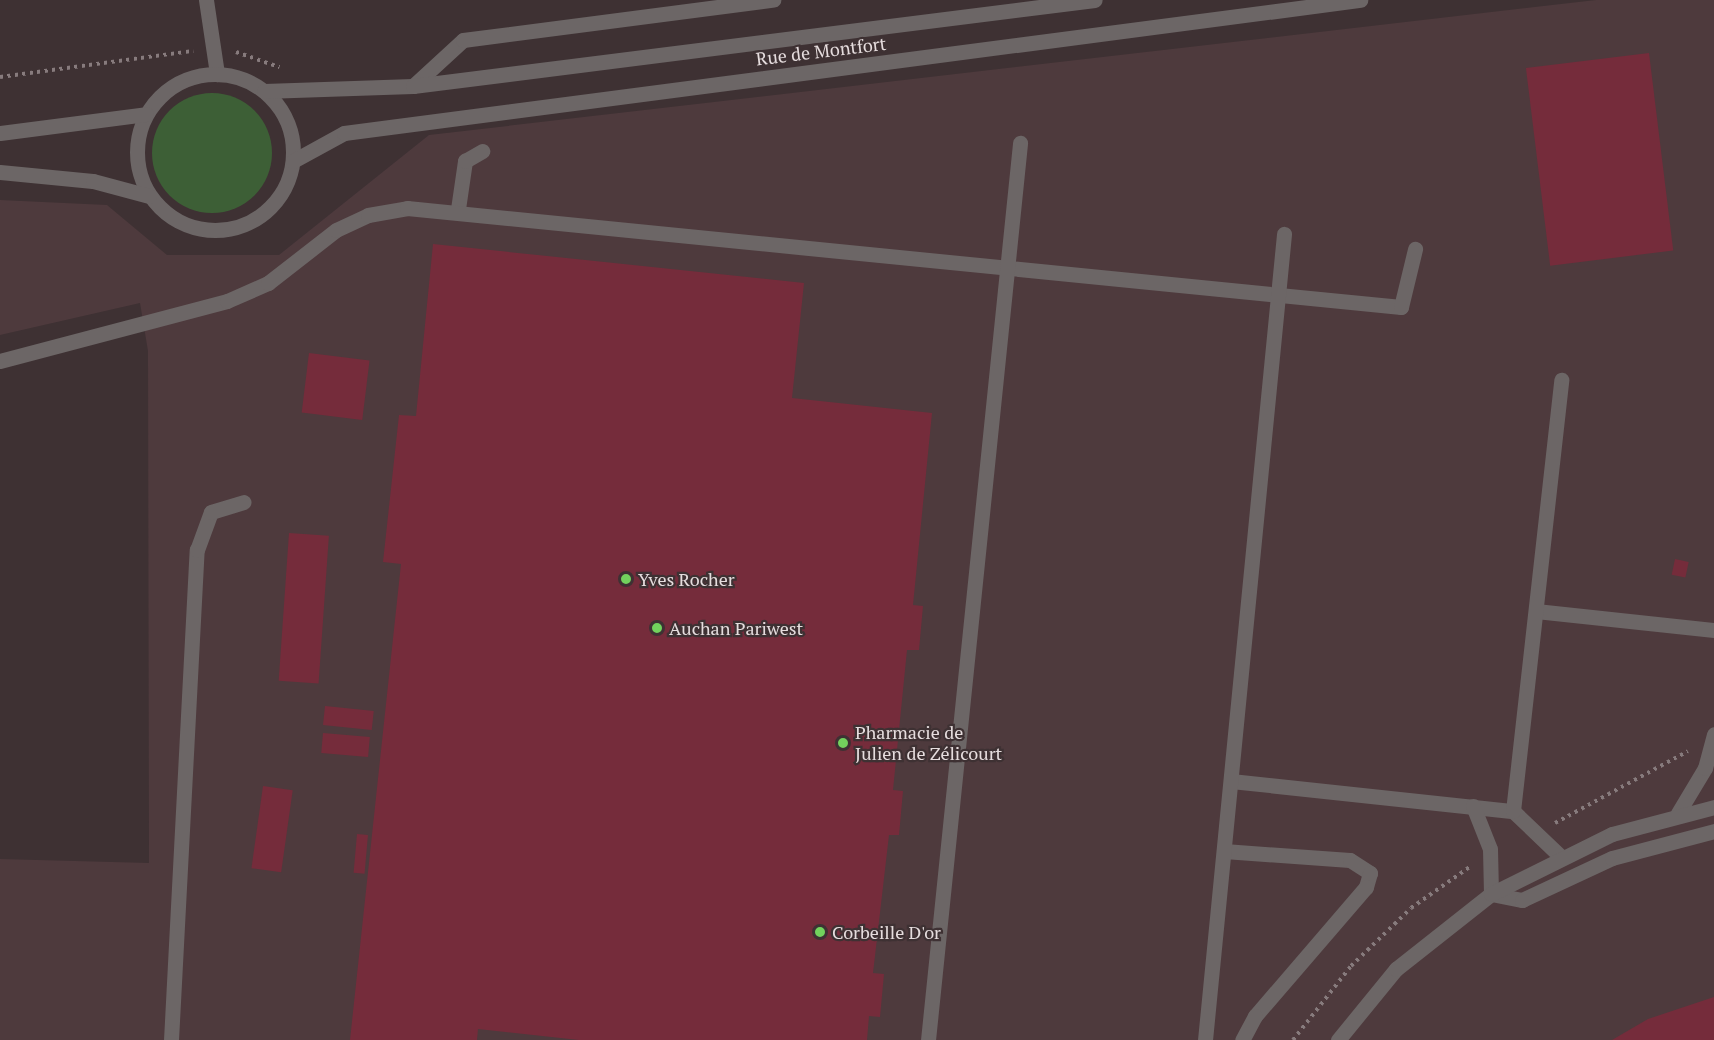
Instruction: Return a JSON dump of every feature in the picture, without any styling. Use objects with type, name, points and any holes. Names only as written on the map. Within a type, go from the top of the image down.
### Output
[{"type":"street","points":[[206,0],[211,48],[217,74]]},
{"type":"street","points":[[413,86],[463,40],[773,0]]},
{"type":"street","name":"Rue de Montfort","points":[[264,91],[413,86],[1095,0]]},
{"type":"street","name":"Rue de Montfort","points":[[293,161],[344,133],[1360,0]]},
{"type":"street","points":[[0,172],[93,181],[149,196],[186,226],[233,229],[274,204],[293,161],[291,135],[282,111],[264,91],[217,74],[176,84],[146,114],[136,147],[149,196]]},
{"type":"street","points":[[0,133],[146,114]]},
{"type":"street","points":[[928,1040],[1020,143]]},
{"type":"street","points":[[458,209],[465,161],[482,151]]},
{"type":"street","points":[[0,361],[227,301],[268,283],[336,230],[368,215],[407,208],[458,209],[1401,307],[1415,249]]},
{"type":"street","points":[[1205,1040],[1284,234]]},
{"type":"street","points":[[1513,811],[1561,380]]},
{"type":"street","points":[[171,1040],[197,550],[211,512],[243,501]]},
{"type":"street","points":[[1536,611],[1714,630]]},
{"type":"street","points":[[1678,813],[1705,768],[1714,734]]},
{"type":"street","points":[[1230,781],[1513,811],[1559,855]]},
{"type":"street","points":[[1473,806],[1490,849],[1491,894]]},
{"type":"street","points":[[1338,1040],[1396,969],[1491,894],[1559,855],[1678,813],[1714,807]]},
{"type":"street","points":[[1491,894],[1522,900],[1612,858],[1714,831]]},
{"type":"street","points":[[1224,851],[1350,860],[1370,873],[1366,888],[1255,1016],[1242,1040]]},
{"type":"path","points":[[0,76],[211,48],[247,54]]},
{"type":"shaded area","points":[[1596,0],[1714,0],[1714,1040],[0,1040],[0,859],[149,863],[148,351],[140,303],[0,335],[0,200],[107,205],[167,255],[279,255],[429,135]]},
{"type":"green space","points":[[212,93],[235,97],[255,110],[268,130],[272,153],[268,176],[255,196],[235,209],[212,213],[189,209],[169,196],[156,176],[152,153],[156,130],[169,110],[189,97]]},
{"type":"building","points":[[1649,53],[1673,251],[1550,266],[1526,68]]},
{"type":"building","name":"Auchan Pariwest","points":[[433,244],[804,283],[792,398],[932,413],[913,605],[923,606],[919,650],[907,650],[893,790],[903,791],[899,835],[889,835],[873,973],[884,974],[880,1017],[869,1016],[867,1040],[579,1040],[478,1029],[477,1040],[350,1040],[401,564],[383,562],[399,415],[416,416]]},
{"type":"building","points":[[309,353],[370,360],[362,420],[302,413]]},
{"type":"building","points":[[289,533],[329,536],[319,683],[279,681]]},
{"type":"building","points":[[1675,559],[1689,562],[1685,578],[1672,575]]},
{"type":"building","points":[[325,706],[374,711],[372,730],[323,725]]},
{"type":"building","points":[[323,733],[370,737],[368,757],[321,753]]},
{"type":"building","points":[[263,786],[293,790],[281,872],[251,868]]},
{"type":"building","points":[[357,834],[368,835],[365,874],[354,873]]},
{"type":"building","points":[[1714,997],[1714,1040],[1612,1040],[1648,1019]]},
{"type":"place","name":"Yves Rocher","points":[[626,579]]},
{"type":"place","name":"Auchan Pariwest","points":[[657,628]]},
{"type":"place","name":"Pharmacie de Julien de Zélicourt","points":[[843,743]]},
{"type":"place","name":"Corbeille D'or","points":[[820,932]]}]
